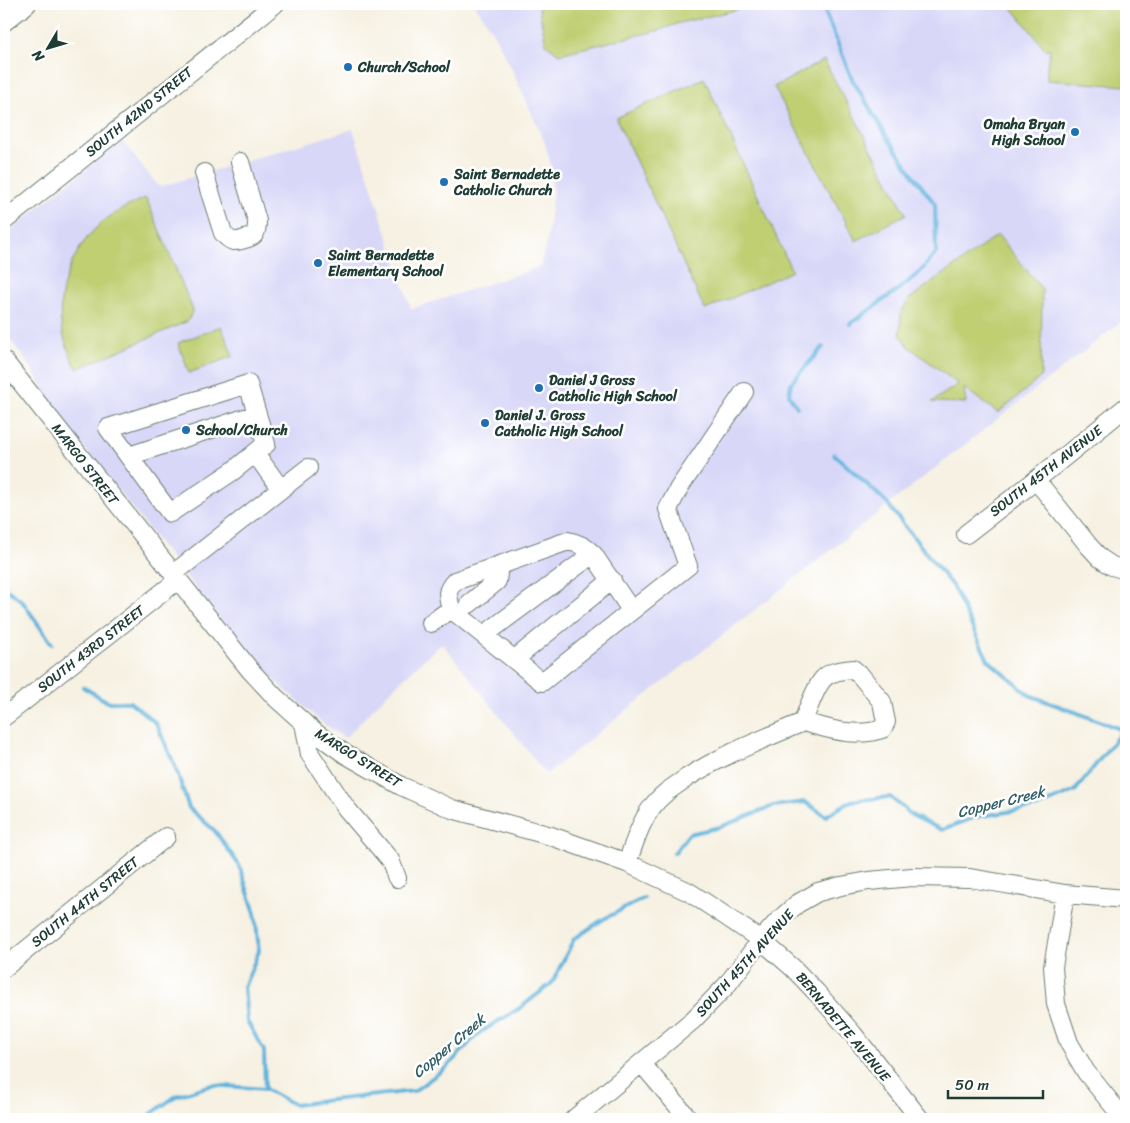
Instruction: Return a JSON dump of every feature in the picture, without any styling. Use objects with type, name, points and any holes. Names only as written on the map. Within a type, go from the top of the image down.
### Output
[{"type":"street","points":[[4,22],[27,4]]},
{"type":"street","name":"SOUTH 42ND STREET","points":[[4,221],[275,4]]},
{"type":"street","points":[[204,173],[223,233],[228,239],[238,242],[254,236],[257,221],[240,162]]},
{"type":"street","name":"MARGO STREET","points":[[4,361],[250,670],[276,698],[304,723],[345,754],[393,782],[452,809],[551,836],[627,863],[689,892],[761,940]]},
{"type":"street","points":[[248,384],[266,444],[254,453],[233,471],[170,514],[108,428],[248,384]]},
{"type":"street","points":[[631,610],[593,554],[579,543],[568,541],[455,581],[449,586],[448,595],[451,609],[542,682],[688,566],[668,509],[679,488],[744,392]]},
{"type":"street","name":"SOUTH 45TH AVENUE","points":[[966,534],[1126,407]]},
{"type":"street","points":[[129,456],[257,414]]},
{"type":"street","points":[[254,453],[280,488]]},
{"type":"street","name":"SOUTH 43RD STREET","points":[[4,717],[280,488],[308,468]]},
{"type":"street","points":[[1036,480],[1100,558],[1112,566],[1126,570]]},
{"type":"street","points":[[484,635],[593,554]]},
{"type":"street","points":[[469,604],[497,581],[499,565]]},
{"type":"street","points":[[515,659],[612,580]]},
{"type":"street","points":[[431,623],[451,609]]},
{"type":"street","points":[[627,863],[644,820],[653,805],[668,790],[704,767],[803,722],[836,731],[858,733],[882,729],[886,722],[882,702],[853,669],[839,670],[824,678],[814,695],[803,722]]},
{"type":"street","points":[[304,723],[310,754],[346,808],[390,860],[397,878]]},
{"type":"street","name":"SOUTH 44TH STREET","points":[[4,968],[166,837]]},
{"type":"street","name":"SOUTH 45TH AVENUE","points":[[574,1119],[693,1020],[726,986],[778,921],[797,904],[818,892],[869,881],[912,877],[970,878],[1065,894],[1126,899]]},
{"type":"street","points":[[1065,894],[1053,968],[1056,1004],[1069,1043],[1086,1072],[1124,1119]]},
{"type":"street","name":"BERNADETTE AVENUE","points":[[761,940],[817,992],[920,1119]]},
{"type":"street","points":[[642,1064],[689,1119]]},
{"type":"shaded area","name":"Daniel J Gross Catholic High School","points":[[473,4],[1126,4],[1126,318],[546,774],[442,643],[395,686],[345,738],[325,725],[246,652],[56,412],[29,364],[4,332],[4,235],[121,140],[159,187],[353,129],[411,309],[540,267],[547,240],[553,192],[551,165],[545,143],[510,65],[495,36]]},
{"type":"green space","points":[[538,4],[750,4],[749,7],[559,54],[546,44]]},
{"type":"green space","points":[[1009,4],[1126,4],[1126,86],[1047,80],[1050,48],[1046,50]]},
{"type":"green space","points":[[824,60],[906,214],[856,241],[774,87]]},
{"type":"green space","points":[[704,78],[792,271],[705,310],[616,118]]},
{"type":"green space","points":[[146,198],[193,310],[188,321],[77,369],[71,358],[61,322],[60,309],[68,271],[88,236],[102,222],[126,207]]},
{"type":"green space","points":[[998,235],[1042,289],[1041,377],[998,413],[964,388],[966,403],[932,402],[958,384],[909,347],[900,335],[901,312],[909,299]]},
{"type":"green space","points":[[221,326],[233,356],[189,373],[178,343]]},
{"type":"waterway","points":[[822,4],[852,79],[888,138],[935,204],[936,253],[920,272],[850,324]]},
{"type":"waterway","points":[[797,407],[789,395],[791,383],[823,347]]},
{"type":"waterway","points":[[834,454],[885,501],[953,587],[988,660],[1029,695],[1126,731]]},
{"type":"waterway","points":[[4,587],[22,601],[52,644]]},
{"type":"waterway","points":[[83,687],[108,702],[130,702],[156,723],[175,766],[189,808],[215,831],[239,865],[255,913],[259,951],[244,987],[247,1021],[264,1051],[265,1089]]},
{"type":"waterway","name":"Copper Creek","points":[[674,853],[689,834],[720,827],[773,806],[805,802],[826,816],[851,801],[890,797],[913,816],[942,830],[976,817],[1038,807],[1075,791],[1123,730]]},
{"type":"waterway","name":"Copper Creek","points":[[144,1119],[176,1096],[212,1085],[265,1089],[295,1105],[414,1091],[447,1067],[479,1033],[520,1008],[552,983],[574,939],[602,920],[644,898]]},
{"type":"place","name":"Church/School","points":[[348,67]]},
{"type":"place","name":"Omaha Bryan High School","points":[[1075,132]]},
{"type":"place","name":"Saint Bernadette Catholic Church","points":[[444,182]]},
{"type":"place","name":"Saint Bernadette Elementary School","points":[[318,263]]},
{"type":"place","name":"Daniel J Gross Catholic High School","points":[[539,388]]},
{"type":"place","name":"Daniel J. Gross Catholic High School","points":[[485,423]]},
{"type":"place","name":"School/Church","points":[[186,430]]}]
